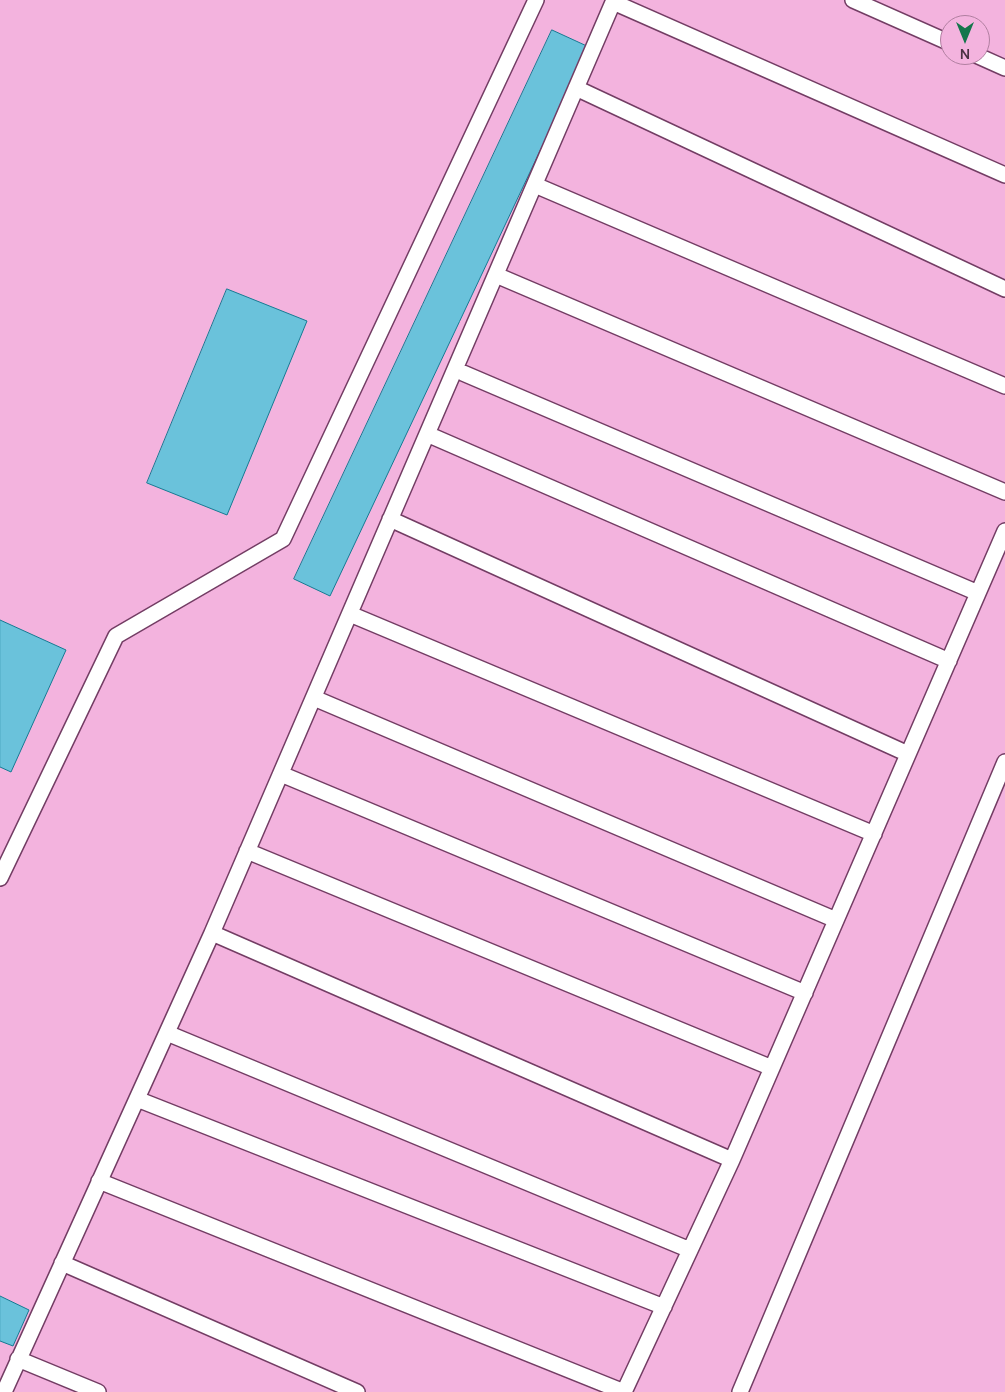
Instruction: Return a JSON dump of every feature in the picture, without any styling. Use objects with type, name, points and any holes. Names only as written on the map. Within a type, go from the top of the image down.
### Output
[{"type":"lane","points":[[0,878],[116,636],[283,539],[536,0]]},
{"type":"lane","points":[[854,0],[940,39]]},
{"type":"lane","points":[[4,1392],[212,933],[614,1],[1005,174]]},
{"type":"lane","points":[[990,61],[1005,68]]},
{"type":"lane","points":[[576,88],[1005,289]]},
{"type":"lane","points":[[535,185],[1005,386]]},
{"type":"lane","points":[[496,275],[1005,492]]},
{"type":"lane","points":[[463,373],[978,593]]},
{"type":"lane","points":[[427,434],[948,661]]},
{"type":"lane","points":[[390,520],[908,754]]},
{"type":"lane","points":[[99,1181],[624,1392],[732,1160],[1005,531]]},
{"type":"lane","points":[[350,614],[874,834]]},
{"type":"lane","points":[[314,698],[836,920]]},
{"type":"lane","points":[[740,1392],[1005,762]]},
{"type":"lane","points":[[281,774],[805,993]]},
{"type":"lane","points":[[247,851],[772,1068]]},
{"type":"lane","points":[[212,933],[732,1160]]},
{"type":"lane","points":[[167,1033],[690,1250]]},
{"type":"lane","points":[[137,1099],[664,1307]]},
{"type":"lane","points":[[62,1263],[357,1392]]},
{"type":"lane","points":[[18,1360],[98,1392]]},
{"type":"building","points":[[552,30],[589,47],[330,596],[294,579]]},
{"type":"building","points":[[227,289],[307,321],[227,515],[147,483]]},
{"type":"building","points":[[0,620],[66,650],[11,772],[0,767]]},
{"type":"building","points":[[0,1296],[29,1310],[13,1346],[0,1341]]}]
